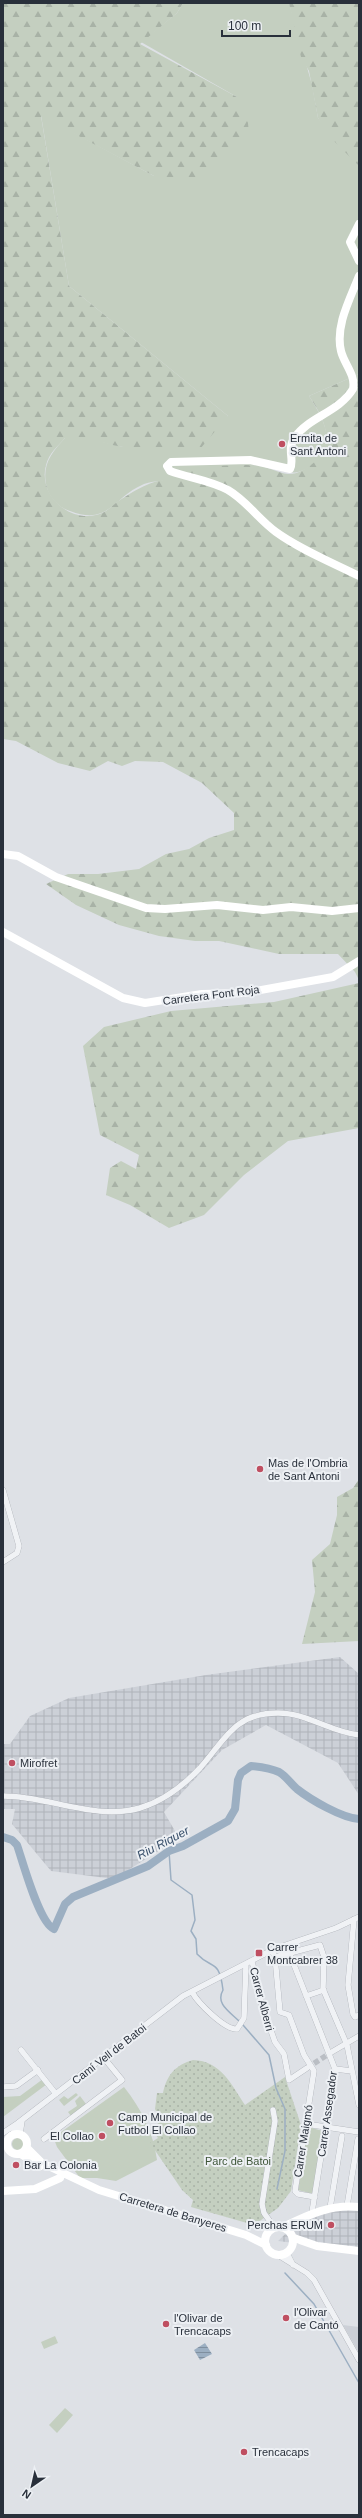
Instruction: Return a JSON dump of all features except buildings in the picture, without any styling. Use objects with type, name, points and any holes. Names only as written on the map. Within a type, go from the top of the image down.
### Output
[{"type":"street","points":[[359,224],[350,242],[359,261]]},
{"type":"street","points":[[359,276],[344,312],[339,338],[341,352],[353,378],[353,389],[334,409],[301,430],[294,438],[290,452],[292,467],[288,470],[267,462],[241,460],[171,462],[167,467],[175,473],[210,482],[231,492],[246,503],[280,535],[359,576]]},
{"type":"street","points":[[3,854],[22,857],[56,877],[146,908],[165,909],[217,905],[263,910],[296,907],[332,911],[359,908]]},
{"type":"street","name":"Carretera Font Roja","points":[[3,932],[123,998],[139,1003],[202,994],[244,992],[326,979],[341,974],[359,961]]},
{"type":"street","points":[[3,1490],[19,1546],[17,1553],[3,1562]]},
{"type":"street","points":[[3,1796],[35,1798],[110,1812],[148,1805],[169,1794],[195,1773],[234,1727],[261,1714],[294,1714],[335,1730],[359,1735]]},
{"type":"street","points":[[357,1918],[348,1985],[353,2014],[355,2017],[359,2015]]},
{"type":"street","name":"Camí Vell de Batoi","points":[[9,2136],[20,2121],[194,1991],[272,1950],[357,1918]]},
{"type":"street","points":[[272,1950],[275,1957],[319,1944],[324,1957],[324,1990],[345,2043],[359,2105]]},
{"type":"street","name":"Carrer Assegador","points":[[289,1952],[335,2069],[312,2210]]},
{"type":"street","name":"Carrer Maigmó","points":[[275,1957],[280,2011],[289,2015],[304,2055],[314,2071],[296,2190],[298,2194],[315,2197]]},
{"type":"street","name":"Carrer Alberri","points":[[252,1961],[262,2005],[274,2042],[284,2054],[289,2080],[307,2068]]},
{"type":"street","points":[[194,1991],[217,2019],[233,2029],[240,2027],[244,2018],[246,1964]]},
{"type":"street","points":[[306,1996],[324,1990]]},
{"type":"street","points":[[330,2053],[359,2036]]},
{"type":"street","points":[[21,2050],[56,2094]]},
{"type":"street","points":[[44,2139],[122,2080],[104,2058]]},
{"type":"street","points":[[335,2069],[352,2071]]},
{"type":"street","points":[[3,2087],[16,2086],[38,2070]]},
{"type":"street","points":[[273,2110],[275,2121],[262,2204],[264,2213],[274,2228]]},
{"type":"street","points":[[9,2136],[27,2139],[24,2151],[13,2153],[6,2149],[9,2136],[20,2121]]},
{"type":"street","points":[[306,2124],[359,2132]]},
{"type":"street","points":[[330,2208],[342,2136]]},
{"type":"street","points":[[347,2206],[358,2139]]},
{"type":"street","name":"Carretera de Banyeres","points":[[24,2151],[49,2172],[60,2178],[246,2235],[266,2245]]},
{"type":"street","name":"Carretera de Banyeres","points":[[24,2151],[42,2162],[100,2190]]},
{"type":"street","points":[[42,2186],[49,2172]]},
{"type":"street","points":[[3,2191],[34,2189],[60,2178]]},
{"type":"street","points":[[293,2265],[289,2251],[295,2226],[312,2210],[347,2206],[359,2207]]},
{"type":"street","points":[[303,2218],[283,2227],[274,2228],[267,2234],[266,2245],[270,2252],[278,2255],[314,2280],[359,2360]]},
{"type":"street","points":[[283,2227],[293,2236],[317,2246],[359,2251]]},
{"type":"street","name":"Carretera de Banyeres","points":[[246,2235],[267,2234]]},
{"type":"street","points":[[278,2255],[289,2251],[317,2246]]},
{"type":"shaded area","points":[[340,1657],[359,1674],[359,1795],[338,1763],[266,1725],[222,1750],[164,1812],[179,1838],[114,1879],[51,1871],[12,1824],[15,1809],[3,1809],[3,1744],[10,1744],[30,1716],[69,1698],[206,1675]]},
{"type":"shaded area","points":[[359,2207],[359,2251],[278,2241],[306,2214]]},
{"type":"shaded area","points":[[343,2325],[359,2327],[359,2353]]},
{"type":"green space","points":[[3,3],[183,3],[177,13],[140,44],[237,97],[247,114],[249,133],[217,166],[193,179],[154,176],[41,116],[69,286],[228,416],[200,449],[142,450],[87,439],[65,438],[49,457],[46,465],[46,486],[58,504],[75,514],[85,516],[99,514],[105,512],[117,502],[148,484],[164,480],[184,479],[191,468],[252,465],[288,474],[294,474],[311,465],[319,457],[324,449],[326,440],[326,431],[323,422],[309,396],[359,374],[359,980],[355,972],[338,954],[279,954],[219,941],[195,941],[159,936],[119,925],[76,905],[46,884],[68,874],[98,874],[139,869],[166,854],[189,849],[209,838],[234,830],[234,813],[202,783],[163,762],[135,761],[122,766],[108,761],[90,771],[58,763],[16,741],[3,739]]},
{"type":"green space","points":[[183,3],[289,3],[312,85],[318,118],[359,166],[359,374],[309,396],[322,420],[327,437],[323,454],[308,468],[294,473],[266,467],[247,466],[183,479],[148,483],[134,490],[110,508],[102,512],[94,515],[83,515],[66,510],[59,505],[50,496],[45,480],[48,460],[65,438],[83,437],[123,447],[228,416],[69,286],[41,115],[154,176],[237,97],[141,42],[177,13]]},
{"type":"green space","points":[[289,3],[359,3],[359,166],[329,136],[318,118],[309,71],[301,57]]},
{"type":"green space","points":[[359,983],[359,1128],[288,1141],[244,1175],[204,1215],[169,1228],[130,1205],[106,1195],[110,1168],[121,1161],[136,1169],[139,1155],[100,1135],[83,1046],[104,1027],[171,1011],[274,1002]]},
{"type":"green space","points":[[359,1479],[359,1641],[302,1644],[315,1592],[312,1560],[330,1544],[337,1515],[337,1497],[353,1488]]},
{"type":"green space","name":"Parc de Batoi","points":[[193,2060],[203,2061],[218,2069],[230,2082],[245,2105],[285,2077],[301,2125],[291,2191],[278,2208],[254,2225],[191,2207],[193,2200],[182,2190],[150,2143],[158,2138],[151,2129],[161,2121],[155,2109],[157,2093],[163,2093],[167,2081],[173,2071]]},
{"type":"green space","points":[[43,2079],[47,2084],[3,2117],[3,2097],[20,2096]]},
{"type":"green space","name":"Camp Municipal de Futbol El Collao","points":[[124,2087],[146,2122],[153,2140],[157,2160],[116,2181],[97,2178],[80,2178],[57,2147],[54,2139],[58,2137],[57,2135]]},
{"type":"green space","points":[[76,2093],[78,2095],[64,2106],[59,2100],[64,2096],[68,2099]]},
{"type":"green space","points":[[80,2096],[86,2104],[71,2116],[68,2112],[77,2106],[75,2101]]},
{"type":"green space","points":[[308,2127],[323,2131],[313,2194],[298,2190]]},
{"type":"green space","points":[[16,2138],[20,2138],[24,2144],[20,2150],[16,2150],[12,2146],[12,2142]]},
{"type":"green space","points":[[55,2336],[58,2343],[44,2349],[41,2342]]},
{"type":"green space","points":[[65,2408],[73,2415],[57,2433],[49,2425]]},
{"type":"water","points":[[205,2343],[212,2354],[200,2360],[194,2350]]},
{"type":"waterway","name":"Riu Riquer","points":[[3,1837],[12,1840],[17,1845],[37,1904],[48,1924],[54,1929],[65,1904],[73,1897],[148,1866],[169,1851],[183,1846],[228,1821],[235,1809],[238,1780],[241,1773],[251,1766],[262,1767],[279,1772],[297,1789],[318,1803],[336,1812],[359,1819]]},
{"type":"waterway","points":[[169,1851],[171,1880],[192,1895],[195,1920],[191,1931],[196,1939],[197,1954],[217,1969],[223,1990],[221,1995],[222,2004],[240,2022]]},
{"type":"waterway","points":[[243,2025],[269,2055],[276,2088],[285,2109],[285,2151],[277,2189]]},
{"type":"waterway","points":[[285,2273],[314,2304],[359,2383]]},
{"type":"tunnel","points":[[307,2068],[330,2053]]},
{"type":"place","name":"Ermita de Sant Antoni","points":[[282,444]]},
{"type":"place","name":"Mas de l'Ombria de Sant Antoni","points":[[260,1469]]},
{"type":"place","name":"Mirofret","points":[[12,1763]]},
{"type":"place","name":"Carrer Montcabrer 38","points":[[259,1953]]},
{"type":"place","name":"Camp Municipal de Futbol El Collao","points":[[110,2123]]},
{"type":"place","name":"El Collao","points":[[102,2136]]},
{"type":"place","name":"Bar La Colonia","points":[[16,2165]]},
{"type":"place","name":"Perchas ERUM","points":[[331,2225]]},
{"type":"place","name":"l'Olivar de Cantó","points":[[286,2318]]},
{"type":"place","name":"l'Olivar de Trencacaps","points":[[166,2324]]},
{"type":"place","name":"Trencacaps","points":[[244,2452]]}]
